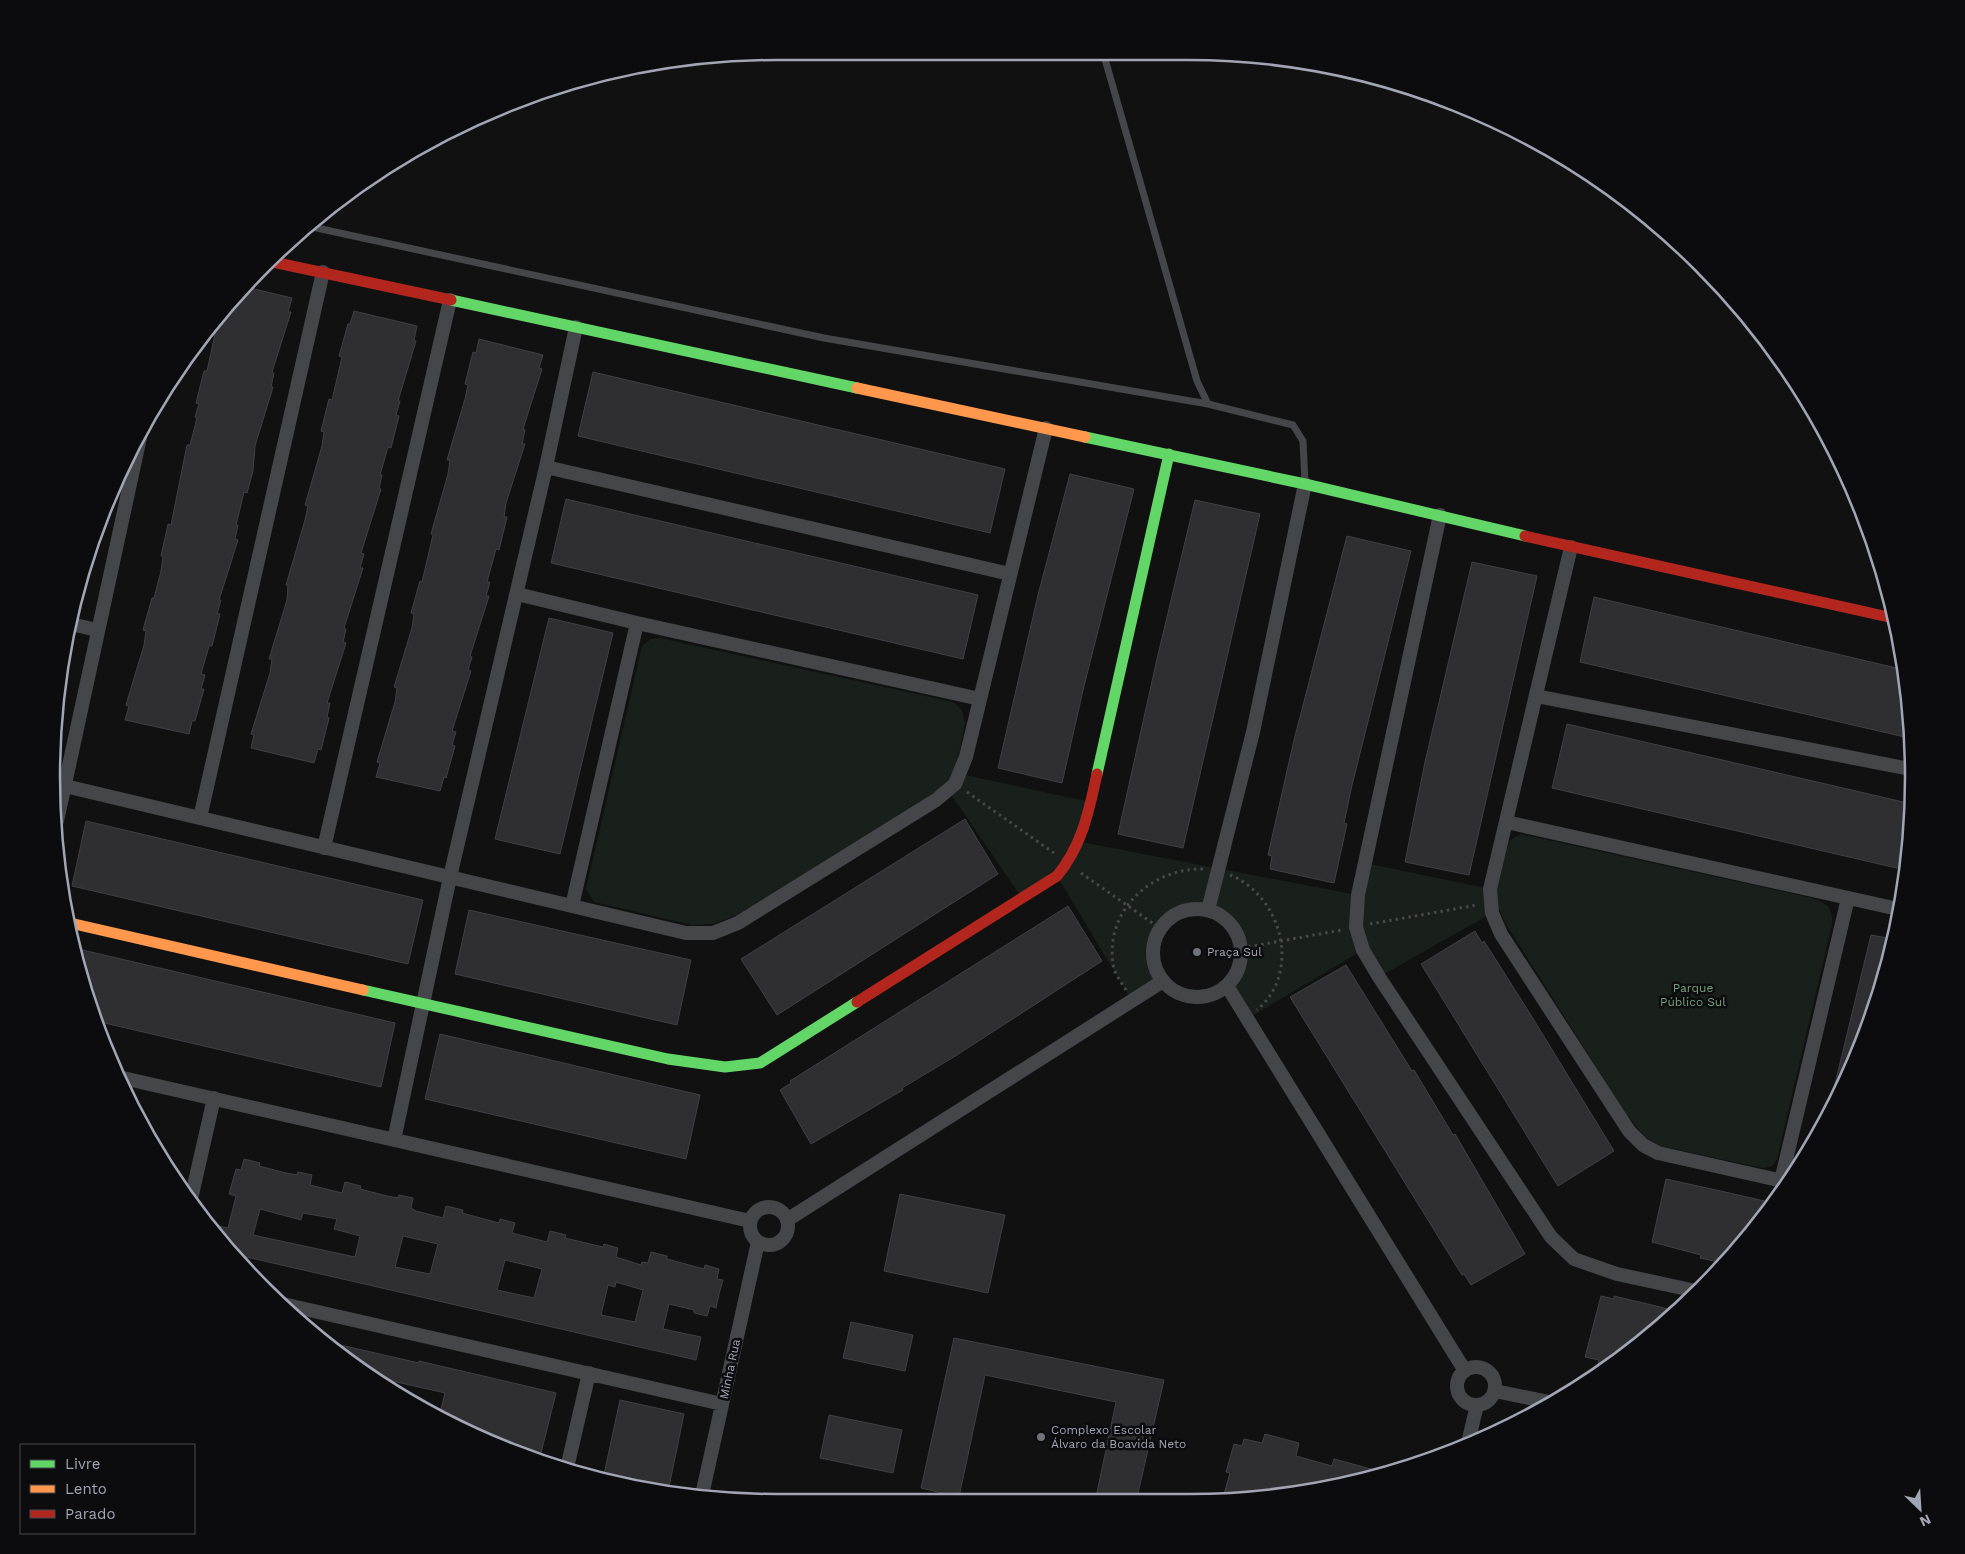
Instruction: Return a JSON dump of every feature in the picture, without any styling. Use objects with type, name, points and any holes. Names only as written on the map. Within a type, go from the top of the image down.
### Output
[{"type":"street","points":[[278,262],[1305,484],[1887,617]]},
{"type":"street","points":[[200,818],[323,272]]},
{"type":"street","points":[[324,848],[450,300]]},
{"type":"street","points":[[394,1140],[450,877],[517,594],[576,327]]},
{"type":"street","points":[[65,786],[686,933],[714,933],[738,923],[948,790],[960,774],[1046,428]]},
{"type":"street","points":[[76,924],[668,1059],[722,1069],[741,1068],[760,1063],[1057,876],[1068,864],[1081,842],[1168,454]]},
{"type":"street","points":[[61,803],[136,457]]},
{"type":"street","points":[[546,467],[1010,574]]},
{"type":"street","points":[[1208,910],[1253,732],[1305,484]]},
{"type":"street","points":[[1440,514],[1358,895],[1356,927],[1358,935],[1363,950],[1379,977],[1551,1237],[1574,1259],[1617,1274],[1689,1290]]},
{"type":"street","points":[[1571,546],[1490,888],[1492,913],[1501,934],[1629,1131],[1644,1145],[1658,1153],[1780,1181]]},
{"type":"street","points":[[517,594],[637,623],[980,698]]},
{"type":"street","points":[[572,906],[637,623]]},
{"type":"street","points":[[77,625],[97,630]]},
{"type":"street","points":[[1536,696],[1905,768]]},
{"type":"street","points":[[1506,822],[1893,908]]},
{"type":"street","points":[[1786,1171],[1848,898]]},
{"type":"street","points":[[1195,909],[1208,910],[1220,915],[1230,923],[1238,934],[1242,948],[1241,962],[1236,975],[1227,986],[1215,994],[1188,997],[1174,991],[1163,981],[1156,969],[1153,956],[1155,941],[1160,928],[1170,918],[1182,912],[1195,909]]},
{"type":"street","points":[[787,1220],[1163,981]]},
{"type":"street","points":[[1227,986],[1465,1371]]},
{"type":"street","points":[[127,1079],[750,1221]]},
{"type":"street","points":[[192,1190],[214,1098]]},
{"type":"street","points":[[768,1207],[780,1210],[787,1220],[788,1231],[781,1241],[770,1245],[758,1242],[751,1233],[750,1221],[757,1211],[768,1207]]},
{"type":"street","name":"Minha Rua","points":[[703,1490],[758,1242]]},
{"type":"street","points":[[301,1313],[722,1404]]},
{"type":"street","points":[[1476,1366],[1488,1370],[1495,1379],[1495,1391],[1488,1401],[1477,1405],[1466,1402],[1458,1392],[1458,1380],[1465,1371],[1476,1366]]},
{"type":"street","points":[[568,1463],[589,1374]]},
{"type":"street","points":[[1495,1391],[1541,1400]]},
{"type":"street","points":[[1470,1436],[1477,1405]]},
{"type":"lane","points":[[1105,60],[1197,382],[1208,404]]},
{"type":"lane","points":[[316,228],[824,338],[1208,404],[1293,424],[1303,441],[1305,484]]},
{"type":"path","points":[[1132,1001],[1114,971],[1111,946],[1119,919],[1126,904],[1156,879],[1182,870],[1218,870],[1234,877],[1256,892],[1272,912],[1282,940],[1283,962],[1276,988],[1264,1004],[1247,1019]]},
{"type":"green space","name":"Parque Público Sul","points":[[660,638],[953,702],[962,710],[965,723],[958,760],[960,774],[1091,802],[1081,842],[1357,895],[1365,863],[1490,889],[1510,840],[1521,834],[1817,900],[1825,904],[1830,910],[1832,924],[1777,1159],[1772,1166],[1763,1168],[1660,1146],[1645,1137],[1626,1114],[1506,924],[1499,909],[1379,977],[1363,950],[1247,1019],[1227,986],[1239,964],[1240,945],[1233,929],[1221,917],[1204,910],[1187,910],[1171,918],[1158,935],[1154,947],[1154,959],[1163,981],[1132,1001],[1057,876],[1022,898],[948,790],[934,793],[737,915],[713,924],[692,925],[594,902],[586,889],[642,646],[651,639]]},
{"type":"building","points":[[253,289],[292,298],[288,312],[291,312],[272,372],[274,373],[271,387],[273,387],[255,446],[253,471],[247,493],[244,492],[236,525],[238,525],[235,539],[238,540],[219,600],[221,600],[217,614],[220,614],[212,646],[209,646],[201,674],[205,675],[201,689],[204,689],[195,721],[192,721],[189,734],[125,720],[129,706],[126,705],[144,645],[146,631],[143,630],[161,571],[163,557],[161,556],[168,524],[171,525],[187,445],[190,445],[197,418],[195,417],[199,404],[196,403],[204,371],[207,371],[216,332]]},
{"type":"building","points":[[354,311],[417,326],[414,340],[416,341],[398,401],[400,401],[396,415],[399,416],[391,448],[388,447],[380,475],[382,475],[379,489],[381,489],[361,553],[364,554],[360,568],[363,568],[344,628],[346,629],[343,642],[346,643],[327,703],[330,703],[327,717],[329,718],[321,750],[318,749],[314,763],[251,748],[254,735],[251,734],[270,673],[272,659],[269,659],[287,600],[288,585],[286,585],[305,520],[308,506],[305,505],[322,446],[324,432],[321,431],[329,399],[332,400],[342,357],[339,356],[348,324],[350,324]]},
{"type":"building","points":[[479,339],[543,355],[539,368],[542,369],[523,429],[525,430],[522,444],[525,444],[506,503],[504,517],[507,517],[499,550],[496,549],[487,582],[490,582],[486,596],[489,596],[470,656],[472,657],[468,670],[471,671],[452,731],[456,732],[452,745],[455,746],[446,778],[444,777],[440,791],[376,777],[380,763],[377,762],[395,702],[397,688],[394,687],[412,628],[414,614],[411,613],[420,581],[422,582],[433,535],[431,534],[448,474],[450,460],[447,460],[465,399],[468,385],[465,384],[473,352],[476,353]]},
{"type":"building","points":[[593,372],[1005,469],[990,533],[578,436]]},
{"type":"building","points":[[1070,474],[1134,489],[1084,686],[1062,783],[998,768],[1038,595]]},
{"type":"building","points":[[566,499],[978,595],[963,659],[551,563]]},
{"type":"building","points":[[1195,500],[1260,514],[1183,848],[1118,834]]},
{"type":"building","points":[[1347,536],[1411,551],[1352,785],[1344,823],[1347,824],[1334,883],[1270,869],[1272,856],[1268,855],[1294,740]]},
{"type":"building","points":[[1472,562],[1537,576],[1469,875],[1405,862],[1425,762]]},
{"type":"building","points":[[1594,597],[1896,668],[1903,737],[1580,662]]},
{"type":"building","points":[[549,618],[613,633],[560,854],[495,839]]},
{"type":"building","points":[[1567,724],[1904,802],[1899,869],[1552,788]]},
{"type":"building","points":[[965,819],[998,874],[777,1015],[741,959]]},
{"type":"building","points":[[86,821],[423,900],[408,964],[72,886]]},
{"type":"building","points":[[1068,906],[1102,961],[957,1055],[902,1088],[903,1090],[811,1144],[780,1090],[791,1083],[790,1081]]},
{"type":"building","points":[[469,910],[691,960],[677,1025],[455,974]]},
{"type":"building","points":[[1475,931],[1482,943],[1484,941],[1529,1012],[1614,1151],[1558,1186],[1421,964]]},
{"type":"building","points":[[1871,935],[1886,938],[1881,963],[1867,1007],[1834,1086]]},
{"type":"building","points":[[81,950],[395,1023],[381,1087],[104,1023]]},
{"type":"building","points":[[1346,965],[1412,1071],[1414,1070],[1453,1135],[1455,1134],[1525,1254],[1471,1285],[1464,1274],[1462,1275],[1290,997]]},
{"type":"building","points":[[440,1034],[700,1095],[686,1159],[425,1099]]},
{"type":"building","points":[[244,1159],[260,1163],[259,1166],[286,1173],[297,1175],[298,1172],[312,1175],[310,1185],[342,1193],[345,1182],[361,1186],[360,1189],[387,1196],[398,1198],[399,1195],[413,1198],[411,1208],[416,1211],[443,1218],[446,1206],[463,1210],[462,1213],[499,1223],[500,1219],[515,1223],[512,1233],[547,1242],[550,1231],[566,1235],[565,1238],[603,1247],[604,1244],[618,1248],[616,1257],[641,1265],[642,1262],[648,1263],[651,1252],[667,1256],[667,1259],[704,1269],[705,1265],[719,1269],[717,1279],[723,1280],[716,1308],[710,1306],[707,1316],[694,1313],[694,1310],[669,1304],[663,1329],[701,1337],[696,1360],[244,1256],[219,1226],[228,1228],[236,1196],[229,1194],[236,1169],[241,1170]],"holes":[[[260,1209],[301,1220],[303,1213],[337,1219],[334,1229],[360,1236],[355,1257],[253,1235]],[[403,1236],[438,1244],[430,1274],[395,1267]],[[505,1260],[542,1269],[534,1298],[497,1290]],[[616,1282],[643,1290],[635,1322],[601,1315],[608,1285],[615,1287]]]},
{"type":"building","points":[[1666,1179],[1765,1201],[1716,1262],[1700,1258],[1701,1255],[1652,1242]]},
{"type":"building","points":[[900,1194],[1005,1215],[988,1293],[884,1271]]},
{"type":"building","points":[[1601,1296],[1614,1299],[1614,1296],[1668,1309],[1624,1346],[1598,1365],[1599,1360],[1585,1357]]},
{"type":"building","points":[[851,1322],[913,1335],[905,1371],[843,1358]]},
{"type":"building","points":[[954,1338],[1164,1380],[1138,1494],[1097,1494],[1116,1402],[985,1375],[960,1494],[946,1494],[921,1488]]},
{"type":"building","points":[[339,1345],[556,1393],[541,1454],[503,1439],[441,1410],[445,1393],[391,1381]]},
{"type":"building","points":[[620,1400],[684,1414],[669,1486],[604,1473]]},
{"type":"building","points":[[829,1415],[902,1430],[893,1473],[820,1458]]},
{"type":"building","points":[[1265,1434],[1299,1443],[1296,1456],[1332,1466],[1334,1459],[1374,1470],[1282,1488],[1224,1492],[1230,1473],[1226,1472],[1234,1444],[1242,1446],[1244,1439],[1262,1443]]},
{"type":"traffic: fast","points":[[451,300],[857,388]]},
{"type":"traffic: fast","points":[[1085,437],[1305,484],[1525,536]]},
{"type":"traffic: fast","points":[[1097,774],[1169,454]]},
{"type":"traffic: fast","points":[[363,990],[668,1059],[725,1067],[760,1063],[857,1002]]},
{"type":"traffic: slow","points":[[857,388],[1085,437]]},
{"type":"traffic: slow","points":[[76,924],[363,990]]},
{"type":"traffic: jam","points":[[277,263],[451,300]]},
{"type":"traffic: jam","points":[[1525,536],[1887,617]]},
{"type":"traffic: jam","points":[[857,1002],[1057,876],[1066,865],[1079,840],[1097,774]]},
{"type":"place","name":"Praça Sul","points":[[1197,952]]},
{"type":"place","name":"Complexo Escolar Álvaro da Boavida Neto","points":[[1041,1437]]}]
